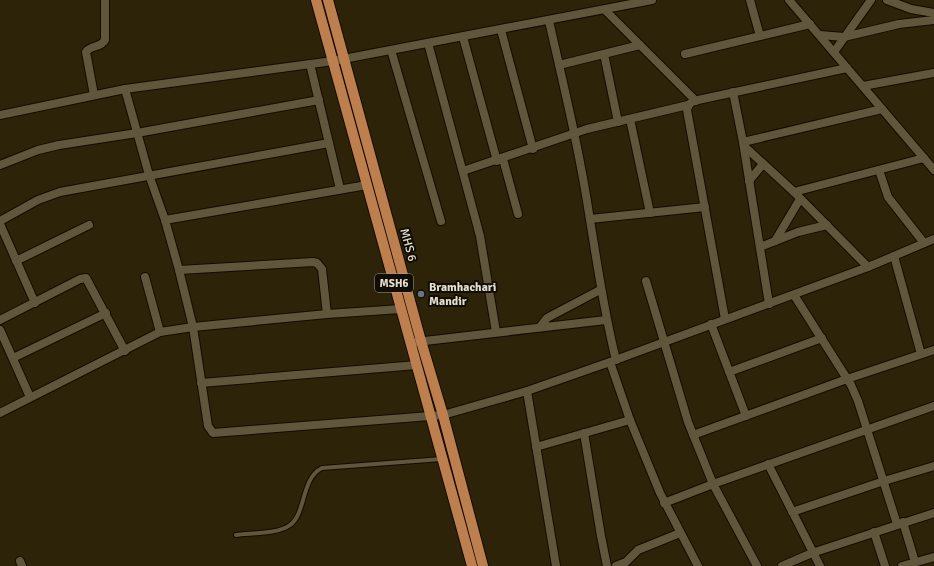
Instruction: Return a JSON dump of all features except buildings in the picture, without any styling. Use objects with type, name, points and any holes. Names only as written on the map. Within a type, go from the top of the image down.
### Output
[{"type":"main road","name":"MSH6","points":[[316,0],[368,185],[401,310],[416,342],[417,365],[472,566]]},
{"type":"main road","name":"MHS 6","points":[[328,0],[345,59],[416,342],[443,415],[483,566]]},
{"type":"street","points":[[94,95],[86,52],[88,48],[103,44],[105,40],[106,0]]},
{"type":"street","points":[[0,115],[125,89],[345,59],[652,0]]},
{"type":"street","points":[[750,0],[760,36]]},
{"type":"street","points":[[789,0],[934,170]]},
{"type":"street","points":[[834,52],[871,0]]},
{"type":"street","points":[[887,0],[911,8],[934,13]]},
{"type":"street","points":[[605,10],[640,45],[692,103]]},
{"type":"street","points":[[820,35],[844,37],[899,24],[934,20]]},
{"type":"street","points":[[549,21],[574,135],[590,219],[600,290],[613,361],[630,420],[664,503],[698,566]]},
{"type":"street","points":[[685,54],[810,24]]},
{"type":"street","points":[[501,30],[533,149]]},
{"type":"street","points":[[463,37],[518,214]]},
{"type":"street","points":[[428,43],[480,236],[496,332]]},
{"type":"street","points":[[559,65],[640,45]]},
{"type":"street","points":[[391,50],[440,221]]},
{"type":"street","points":[[604,54],[618,122]]},
{"type":"street","points":[[310,64],[340,189]]},
{"type":"street","points":[[463,171],[533,149],[587,129],[734,92],[847,68]]},
{"type":"street","points":[[863,86],[931,73],[934,81]]},
{"type":"street","points":[[125,89],[149,175],[165,220],[179,270],[193,327],[208,426],[213,433],[443,415],[527,391],[613,361],[868,267],[934,239]]},
{"type":"street","points":[[734,92],[769,304]]},
{"type":"street","points":[[0,165],[38,150],[59,145],[138,133],[319,100]]},
{"type":"street","points":[[692,103],[688,110],[725,319]]},
{"type":"street","points":[[743,144],[882,109]]},
{"type":"street","points":[[630,119],[650,213]]},
{"type":"street","points":[[0,221],[38,200],[60,192],[329,143]]},
{"type":"street","points":[[743,144],[794,192],[868,267]]},
{"type":"street","points":[[794,192],[924,158]]},
{"type":"street","points":[[749,181],[763,164]]},
{"type":"street","points":[[879,170],[888,197],[924,243]]},
{"type":"street","points":[[165,220],[368,185]]},
{"type":"street","points":[[775,241],[800,199]]},
{"type":"street","points":[[590,219],[705,207]]},
{"type":"street","points":[[0,224],[35,303]]},
{"type":"street","points":[[16,261],[89,225]]},
{"type":"street","points":[[760,247],[827,225]]},
{"type":"street","points":[[894,256],[920,354]]},
{"type":"street","points":[[179,270],[313,262],[317,263],[322,269],[327,314]]},
{"type":"street","points":[[145,277],[160,332]]},
{"type":"street","points":[[0,320],[84,278],[88,280],[125,351]]},
{"type":"street","points":[[646,280],[681,402],[693,435],[713,484],[757,566]]},
{"type":"street","points":[[540,327],[547,318],[600,290]]},
{"type":"street","points":[[794,295],[847,379],[858,401],[884,481],[915,562]]},
{"type":"street","points":[[0,413],[160,332],[193,327],[327,314],[401,310]]},
{"type":"street","points":[[13,358],[106,313]]},
{"type":"street","points":[[416,342],[606,320]]},
{"type":"street","points":[[711,324],[746,416]]},
{"type":"street","points":[[0,330],[30,397]]},
{"type":"street","points":[[729,372],[822,338]]},
{"type":"street","points":[[693,435],[847,379],[934,350]]},
{"type":"street","points":[[201,383],[417,365]]},
{"type":"street","points":[[527,391],[556,566]]},
{"type":"street","points":[[664,503],[768,464],[934,406]]},
{"type":"street","points":[[536,447],[630,420]]},
{"type":"street","points":[[584,433],[607,566]]},
{"type":"street","points":[[768,464],[812,553],[820,566]]},
{"type":"street","points":[[792,512],[934,466]]},
{"type":"street","points":[[782,566],[812,553],[934,513]]},
{"type":"street","points":[[874,532],[885,566]]},
{"type":"street","points":[[616,566],[626,562],[638,550],[680,533]]},
{"type":"street","points":[[902,566],[934,557]]},
{"type":"lane","points":[[236,535],[277,530],[290,525],[296,516],[312,475],[322,468],[443,458]]},
{"type":"place","name":"Bramhachari Mandir","points":[[421,294]]}]
